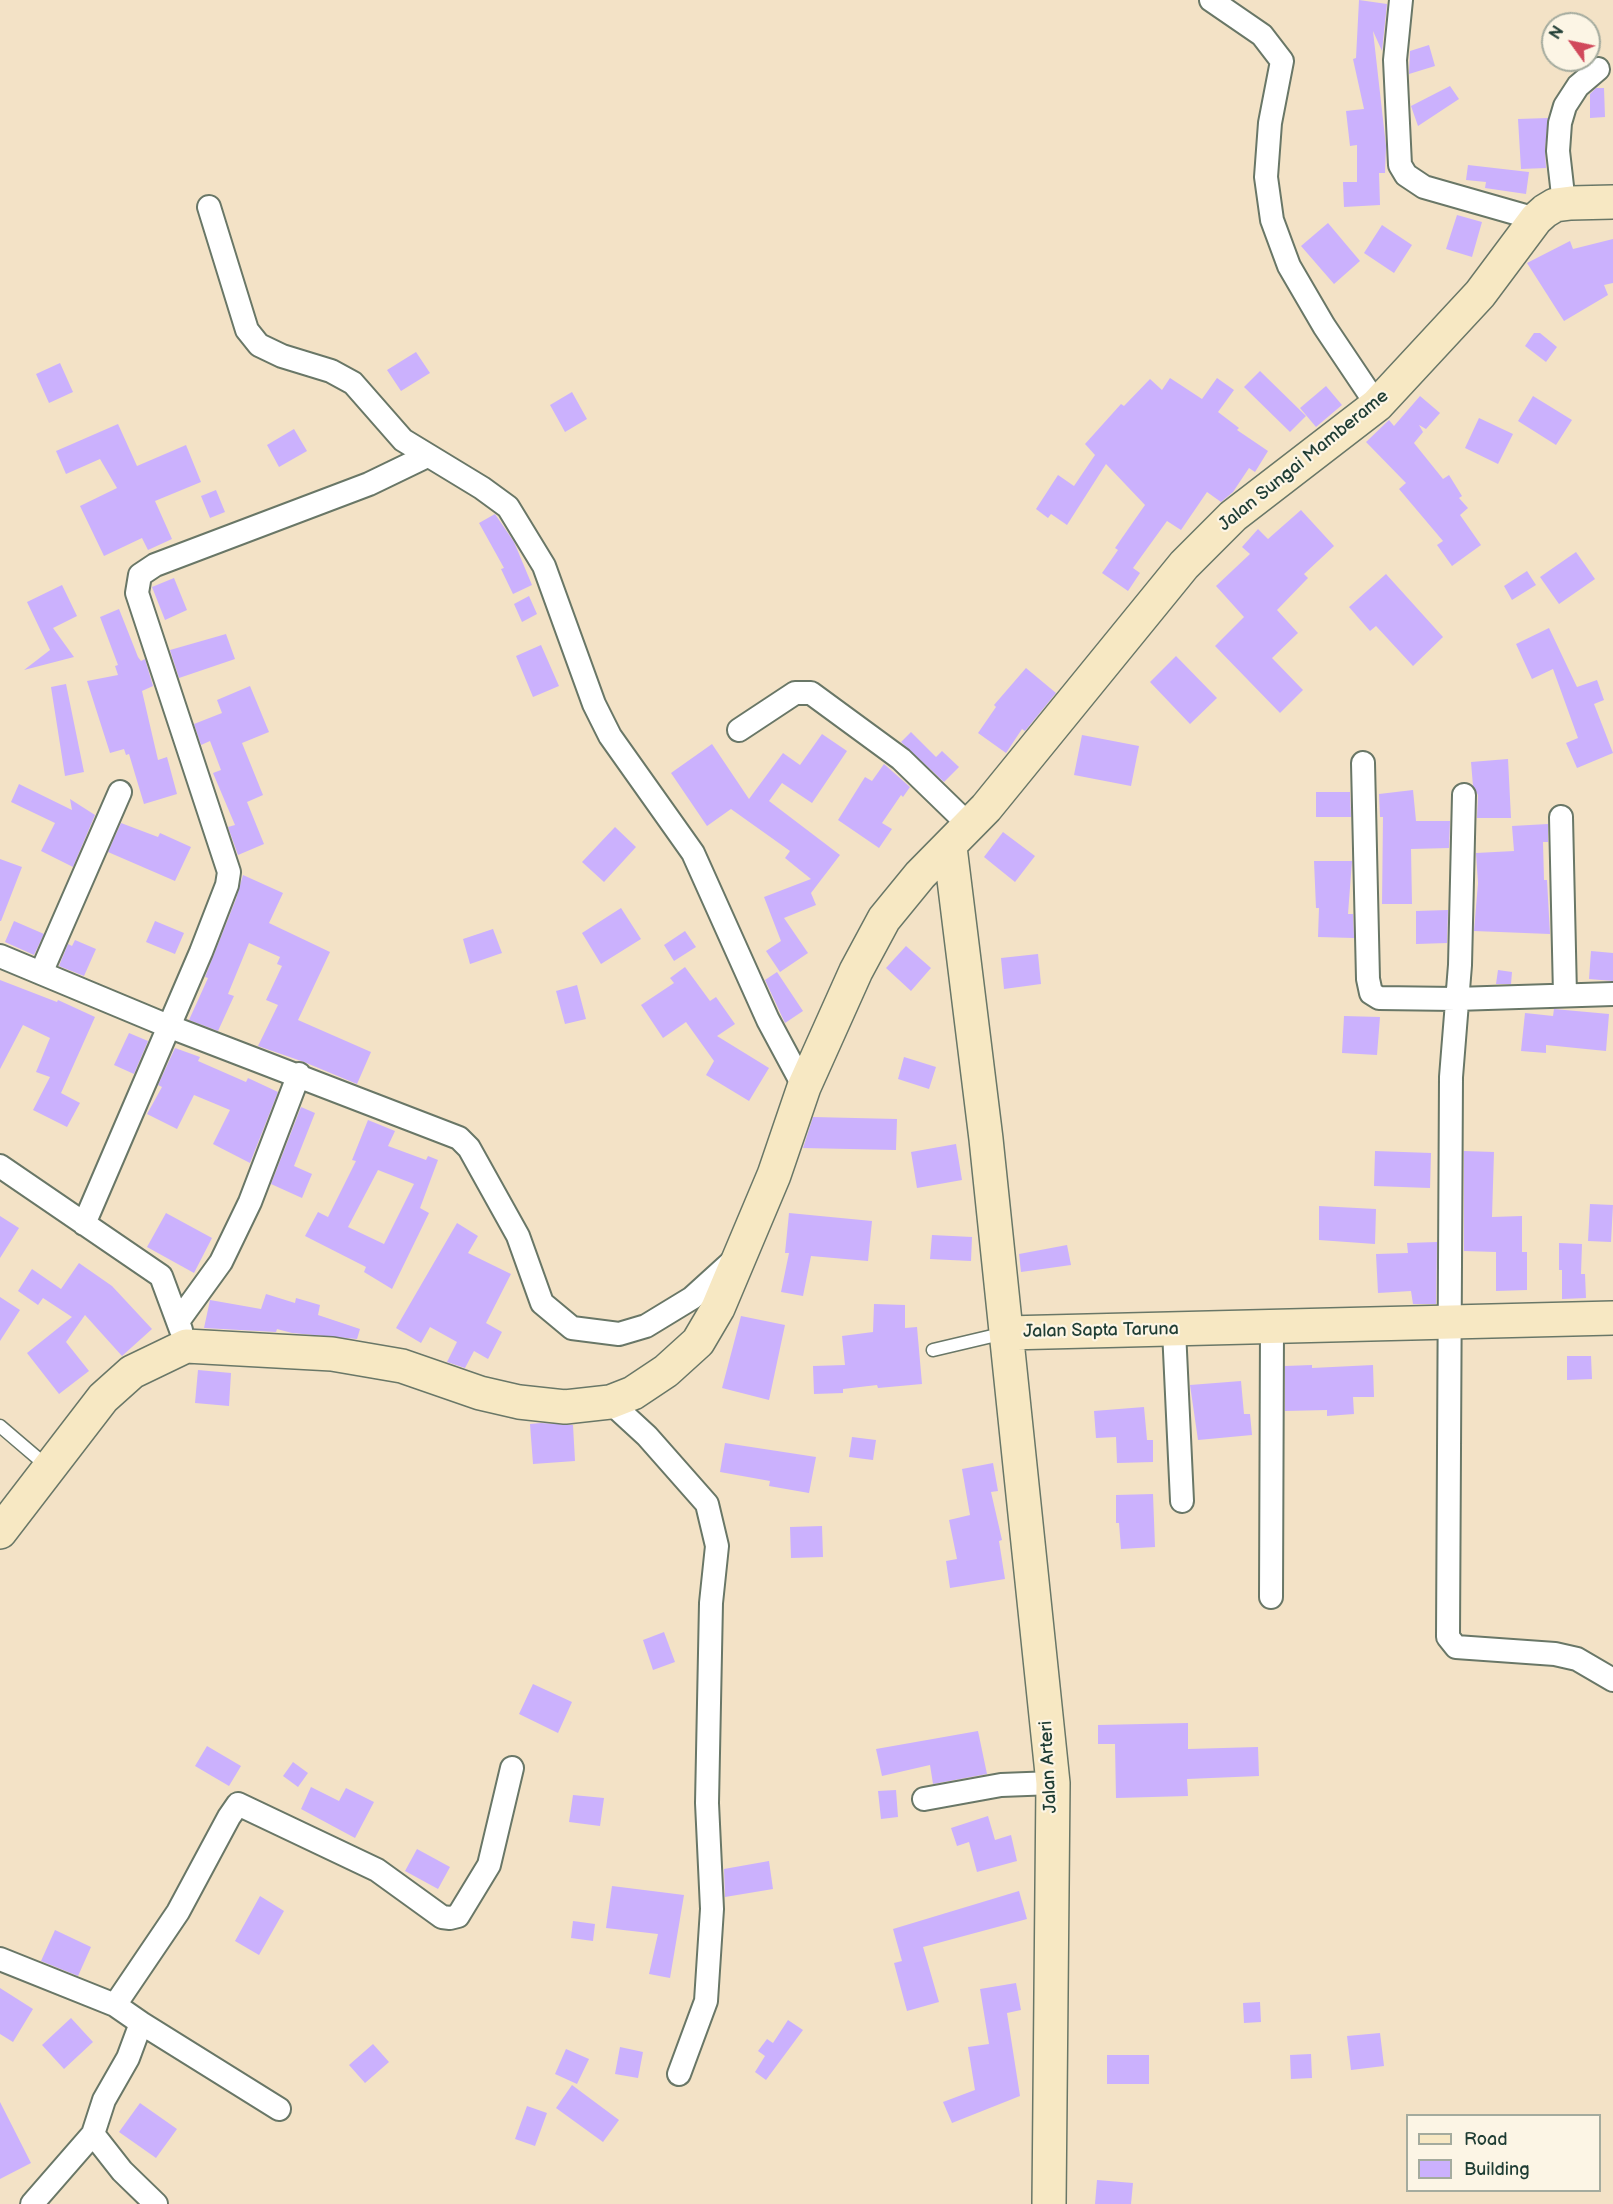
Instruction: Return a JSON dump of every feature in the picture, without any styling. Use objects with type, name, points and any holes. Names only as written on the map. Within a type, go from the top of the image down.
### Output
[{"type":"street","points":[[1211,0],[1262,36],[1282,62],[1270,123],[1267,166],[1272,220],[1289,266],[1324,326],[1377,405]]},
{"type":"street","points":[[1401,0],[1395,60],[1400,116],[1400,165],[1406,175],[1424,188],[1550,212],[1613,202]]},
{"type":"street","points":[[1550,212],[1560,123],[1565,106],[1578,86],[1594,72]]},
{"type":"street","points":[[209,207],[247,330],[259,345],[282,356],[331,371],[353,383],[394,432],[427,456],[483,488],[508,507],[525,531],[544,566],[580,666],[610,736],[693,853],[764,1011],[804,1087]]},
{"type":"street","name":"Jalan Sungai Mamberame","points":[[183,1333],[281,1350],[344,1356],[402,1366],[480,1394],[519,1402],[565,1407],[610,1402],[633,1393],[666,1371],[698,1342],[718,1308],[774,1175],[804,1087],[856,971],[884,919],[920,875],[960,836],[1184,565],[1233,516],[1377,405],[1480,294],[1550,212]]},
{"type":"street","points":[[84,1224],[201,952],[227,885],[229,872],[137,593],[140,575],[155,565],[369,484],[427,456]]},
{"type":"street","points":[[739,730],[795,693],[811,693],[901,759],[960,836]]},
{"type":"street","points":[[1363,763],[1368,978],[1371,993],[1379,998],[1456,999],[1613,994]]},
{"type":"street","points":[[41,973],[120,792]]},
{"type":"street","points":[[1464,795],[1460,965],[1451,1077],[1448,1637],[1451,1644],[1472,1649],[1555,1654],[1577,1659],[1613,1680]]},
{"type":"street","points":[[1561,817],[1565,995]]},
{"type":"street","name":"Jalan Sapta Taruna","points":[[960,836],[1006,1333],[1613,1318]]},
{"type":"street","points":[[0,957],[168,1026],[299,1074],[459,1138],[469,1148],[518,1236],[542,1303],[572,1328],[619,1334],[645,1326],[692,1298],[741,1254]]},
{"type":"street","points":[[0,1532],[104,1398],[132,1372],[183,1333],[250,1202],[299,1074]]},
{"type":"street","points":[[0,1166],[161,1276],[183,1333]]},
{"type":"street","points":[[1271,1597],[1272,1327]]},
{"type":"street","points":[[1174,1330],[1182,1501]]},
{"type":"street","name":"Jalan Arteri","points":[[1006,1333],[1053,1784],[1049,2204]]},
{"type":"street","points":[[610,1402],[647,1436],[707,1504],[717,1546],[710,1615],[706,1803],[712,1909],[706,2001],[679,2074]]},
{"type":"street","points":[[115,2005],[178,1912],[238,1804],[243,1804],[377,1870],[442,1917],[450,1918],[458,1916],[489,1866],[512,1768]]},
{"type":"street","points":[[924,1799],[1001,1785],[1053,1784]]},
{"type":"street","points":[[0,1959],[115,2005],[279,2109]]},
{"type":"street","points":[[32,2204],[93,2134],[104,2100],[128,2058],[141,2023]]},
{"type":"street","points":[[93,2134],[122,2171],[156,2204]]},
{"type":"lane","points":[[933,1350],[1006,1333]]},
{"type":"lane","points":[[0,1426],[49,1467]]},
{"type":"building","points":[[1359,0],[1387,4],[1382,51],[1373,31],[1386,146],[1385,173],[1379,173],[1380,205],[1344,207],[1343,182],[1357,182],[1357,145],[1350,146],[1346,111],[1364,109],[1353,59],[1356,58]]},
{"type":"building","points":[[1429,45],[1435,66],[1409,74],[1410,51]]},
{"type":"building","points":[[1450,86],[1459,99],[1418,126],[1411,106]]},
{"type":"building","points":[[1596,88],[1604,88],[1605,117],[1590,118],[1590,94]]},
{"type":"building","points":[[1548,118],[1546,168],[1521,169],[1518,119]]},
{"type":"building","points":[[1468,165],[1529,172],[1526,194],[1485,188],[1486,182],[1466,180]]},
{"type":"building","points":[[1457,215],[1482,222],[1472,257],[1446,249]]},
{"type":"building","points":[[1328,223],[1360,261],[1334,284],[1301,246]]},
{"type":"building","points":[[1382,225],[1412,245],[1394,273],[1364,253]]},
{"type":"building","points":[[1613,239],[1613,283],[1604,285],[1608,295],[1564,321],[1527,263],[1570,241],[1573,249]]},
{"type":"building","points":[[1534,333],[1540,333],[1557,347],[1546,362],[1525,346]]},
{"type":"building","points":[[416,352],[430,373],[401,391],[387,370]]},
{"type":"building","points":[[60,363],[73,392],[49,403],[36,374]]},
{"type":"building","points":[[1260,371],[1306,416],[1290,432],[1244,387]]},
{"type":"building","points":[[1170,378],[1202,399],[1217,378],[1234,390],[1218,412],[1239,428],[1237,430],[1268,451],[1255,472],[1249,468],[1233,492],[1221,502],[1207,492],[1181,530],[1167,521],[1133,568],[1140,573],[1128,591],[1102,573],[1118,550],[1115,548],[1145,505],[1106,464],[1067,525],[1051,514],[1048,518],[1036,509],[1058,475],[1074,486],[1095,455],[1085,444],[1121,404],[1124,406],[1150,379],[1162,390]]},
{"type":"building","points":[[1326,386],[1342,405],[1316,427],[1300,408]]},
{"type":"building","points":[[572,392],[587,419],[565,432],[550,405]]},
{"type":"building","points":[[1420,396],[1440,413],[1426,429],[1419,425],[1423,432],[1414,443],[1443,479],[1449,475],[1462,496],[1459,498],[1468,508],[1460,515],[1481,545],[1452,566],[1437,545],[1443,541],[1399,489],[1406,483],[1366,442],[1389,420],[1394,426]]},
{"type":"building","points":[[1533,396],[1572,420],[1556,445],[1518,421]]},
{"type":"building","points":[[1479,418],[1513,434],[1498,464],[1465,448]]},
{"type":"building","points":[[118,424],[137,466],[186,445],[201,482],[155,501],[172,539],[148,550],[142,538],[104,556],[80,506],[117,488],[100,459],[66,474],[56,451]]},
{"type":"building","points":[[294,429],[307,451],[279,467],[267,445]]},
{"type":"building","points":[[216,490],[225,512],[210,518],[201,496]]},
{"type":"building","points":[[1301,510],[1334,546],[1304,574],[1308,578],[1277,610],[1298,633],[1272,658],[1303,690],[1280,713],[1215,646],[1244,617],[1216,586],[1250,554],[1242,547],[1258,529],[1268,539]]},
{"type":"building","points":[[495,514],[514,542],[532,585],[513,594],[501,569],[504,568],[479,523]]},
{"type":"building","points":[[1576,552],[1595,579],[1559,604],[1540,577]]},
{"type":"building","points":[[1527,571],[1536,585],[1512,600],[1504,586]]},
{"type":"building","points":[[1386,574],[1443,637],[1413,666],[1376,626],[1370,631],[1349,607]]},
{"type":"building","points":[[174,578],[187,610],[165,620],[152,587]]},
{"type":"building","points":[[62,585],[77,616],[53,628],[74,657],[24,670],[50,650],[27,602]]},
{"type":"building","points":[[529,596],[537,614],[522,622],[514,604]]},
{"type":"building","points":[[119,609],[138,657],[141,661],[145,659],[153,686],[142,691],[158,760],[167,757],[177,794],[144,804],[129,754],[126,755],[124,749],[110,753],[87,681],[118,675],[115,666],[118,665],[100,617]]},
{"type":"building","points":[[1549,628],[1577,687],[1597,680],[1604,700],[1594,704],[1613,753],[1577,768],[1566,743],[1578,738],[1553,669],[1532,679],[1516,644]]},
{"type":"building","points":[[226,634],[235,659],[179,678],[170,650]]},
{"type":"building","points":[[541,645],[559,686],[533,697],[516,656]]},
{"type":"building","points":[[1176,656],[1217,698],[1190,724],[1150,682]]},
{"type":"building","points":[[1026,668],[1056,693],[1025,731],[1022,729],[1006,753],[978,733],[996,707],[994,705]]},
{"type":"building","points":[[66,684],[84,772],[65,776],[51,687]]},
{"type":"building","points":[[250,686],[269,732],[242,743],[263,795],[247,802],[264,844],[238,855],[228,827],[235,825],[213,773],[221,770],[210,741],[201,745],[194,724],[222,713],[217,700]]},
{"type":"building","points":[[911,732],[936,757],[942,751],[959,767],[944,782],[901,742]]},
{"type":"building","points":[[822,734],[847,751],[812,803],[782,783],[769,801],[840,855],[811,893],[816,905],[784,918],[808,953],[780,972],[766,951],[781,941],[764,897],[811,879],[785,858],[790,851],[731,809],[707,826],[671,773],[712,744],[749,799],[783,753],[800,765]]},
{"type":"building","points":[[1082,735],[1139,746],[1131,786],[1074,775]]},
{"type":"building","points":[[1508,759],[1511,818],[1477,818],[1478,795],[1473,786],[1471,762]]},
{"type":"building","points":[[884,764],[910,787],[903,797],[901,795],[882,823],[892,829],[879,848],[838,820],[865,777],[872,781]]},
{"type":"building","points":[[19,784],[72,810],[70,799],[95,815],[73,867],[41,851],[55,823],[11,802]]},
{"type":"building","points":[[1413,790],[1416,821],[1450,821],[1449,848],[1411,849],[1412,904],[1382,904],[1383,817],[1380,817],[1379,794]]},
{"type":"building","points":[[1316,792],[1350,792],[1351,817],[1316,817]]},
{"type":"building","points":[[121,823],[158,837],[160,833],[191,847],[175,881],[108,852]]},
{"type":"building","points":[[1548,824],[1548,842],[1543,842],[1544,880],[1547,880],[1550,934],[1474,931],[1478,883],[1476,853],[1514,851],[1512,826]]},
{"type":"building","points":[[615,827],[636,847],[604,882],[582,862]]},
{"type":"building","points":[[1003,832],[1035,856],[1015,882],[984,857]]},
{"type":"building","points":[[0,859],[22,867],[1,921],[0,921]]},
{"type":"building","points":[[1314,861],[1352,861],[1348,914],[1353,914],[1354,938],[1318,937],[1319,908],[1316,908]]},
{"type":"building","points":[[243,875],[283,893],[269,923],[330,952],[298,1020],[371,1052],[357,1084],[258,1046],[278,1005],[266,1000],[282,966],[277,964],[280,957],[249,943],[228,994],[234,996],[218,1031],[189,1020],[208,978],[205,977],[236,899]]},
{"type":"building","points":[[621,908],[641,939],[601,964],[582,933]]},
{"type":"building","points":[[1448,910],[1447,943],[1416,944],[1416,911]]},
{"type":"building","points":[[14,921],[44,934],[34,955],[5,942]]},
{"type":"building","points":[[155,921],[184,933],[175,954],[146,942]]},
{"type":"building","points":[[493,929],[502,953],[470,964],[463,939]]},
{"type":"building","points":[[685,931],[696,947],[674,961],[664,945]]},
{"type":"building","points":[[75,940],[96,949],[84,976],[59,966],[68,944],[72,946]]},
{"type":"building","points":[[906,946],[931,968],[911,991],[886,968]]},
{"type":"building","points":[[1591,951],[1613,953],[1613,981],[1589,979]]},
{"type":"building","points":[[1038,954],[1041,984],[1004,989],[1001,958]]},
{"type":"building","points":[[685,967],[710,1001],[716,997],[735,1024],[717,1036],[769,1068],[749,1101],[706,1075],[714,1061],[686,1022],[663,1038],[641,1005],[674,983],[670,978]]},
{"type":"building","points":[[1498,970],[1512,972],[1511,984],[1496,984]]},
{"type":"building","points":[[777,972],[803,1011],[785,1023],[765,980]]},
{"type":"building","points":[[0,980],[57,1002],[58,1000],[95,1017],[61,1093],[80,1103],[67,1127],[33,1110],[50,1077],[36,1072],[50,1038],[23,1025],[0,1069]]},
{"type":"building","points":[[577,985],[586,1019],[565,1024],[556,991]]},
{"type":"building","points":[[1554,1009],[1609,1014],[1606,1051],[1546,1045],[1546,1053],[1521,1051],[1525,1013],[1553,1016]]},
{"type":"building","points":[[1344,1016],[1380,1017],[1377,1055],[1342,1053]]},
{"type":"building","points":[[129,1033],[148,1041],[134,1074],[114,1065]]},
{"type":"building","points":[[175,1048],[200,1057],[198,1061],[246,1082],[248,1078],[278,1092],[250,1163],[213,1144],[230,1110],[194,1095],[177,1129],[147,1114],[162,1087],[158,1085]]},
{"type":"building","points":[[904,1057],[936,1067],[929,1089],[898,1079]]},
{"type":"building","points":[[301,1107],[315,1113],[294,1166],[312,1174],[302,1198],[271,1184]]},
{"type":"building","points":[[813,1117],[897,1119],[896,1150],[803,1148]]},
{"type":"building","points":[[368,1120],[395,1131],[388,1146],[426,1160],[428,1156],[438,1160],[420,1208],[429,1213],[392,1289],[364,1272],[366,1267],[305,1236],[318,1212],[328,1217],[356,1161],[352,1160]],"holes":[[[378,1170],[414,1184],[384,1244],[348,1227]]]},
{"type":"building","points":[[956,1144],[962,1180],[917,1188],[911,1152]]},
{"type":"building","points":[[1375,1151],[1431,1153],[1430,1188],[1374,1186]]},
{"type":"building","points":[[1464,1151],[1494,1152],[1492,1217],[1522,1216],[1522,1252],[1527,1252],[1527,1290],[1496,1291],[1496,1252],[1464,1251]]},
{"type":"building","points":[[1590,1204],[1613,1205],[1611,1242],[1588,1241]]},
{"type":"building","points":[[1319,1206],[1376,1209],[1375,1244],[1319,1240]]},
{"type":"building","points":[[166,1213],[212,1238],[194,1273],[147,1247]]},
{"type":"building","points":[[789,1213],[872,1221],[868,1261],[811,1256],[803,1296],[781,1292],[789,1253],[785,1253]]},
{"type":"building","points":[[0,1216],[19,1228],[0,1258]]},
{"type":"building","points":[[457,1223],[478,1236],[468,1253],[511,1274],[486,1323],[502,1332],[488,1359],[474,1351],[465,1368],[447,1362],[457,1342],[430,1327],[421,1343],[396,1328]]},
{"type":"building","points":[[932,1235],[972,1237],[971,1261],[930,1259]]},
{"type":"building","points":[[1437,1242],[1436,1304],[1413,1304],[1411,1291],[1378,1293],[1376,1254],[1408,1253],[1407,1243]]},
{"type":"building","points":[[1559,1243],[1582,1244],[1581,1274],[1585,1274],[1586,1298],[1562,1299]]},
{"type":"building","points":[[1067,1245],[1071,1265],[1021,1272],[1019,1254]]},
{"type":"building","points":[[79,1263],[112,1286],[152,1329],[122,1356],[85,1315],[66,1342],[89,1371],[59,1394],[27,1353],[72,1317],[43,1298],[38,1305],[18,1291],[32,1269],[61,1289]]},
{"type":"building","points":[[266,1294],[295,1303],[296,1298],[320,1305],[318,1315],[360,1329],[357,1339],[292,1333],[277,1329],[276,1332],[204,1328],[210,1300],[261,1309]]},
{"type":"building","points":[[0,1297],[20,1310],[0,1341]]},
{"type":"building","points":[[874,1304],[905,1305],[905,1328],[917,1327],[922,1384],[878,1388],[877,1385],[843,1389],[843,1393],[814,1394],[813,1366],[845,1365],[842,1336],[873,1332]]},
{"type":"building","points":[[741,1316],[785,1325],[769,1400],[722,1388]]},
{"type":"building","points":[[1567,1356],[1591,1356],[1592,1379],[1567,1380]]},
{"type":"building","points":[[1312,1365],[1312,1368],[1373,1365],[1374,1397],[1353,1397],[1354,1414],[1327,1416],[1327,1410],[1285,1411],[1285,1366]]},
{"type":"building","points":[[198,1370],[231,1373],[229,1406],[195,1403]]},
{"type":"building","points":[[1241,1381],[1244,1414],[1250,1414],[1252,1435],[1198,1440],[1190,1385]]},
{"type":"building","points":[[1144,1407],[1147,1440],[1153,1440],[1153,1462],[1117,1463],[1116,1437],[1096,1438],[1094,1411]]},
{"type":"building","points":[[530,1424],[573,1425],[575,1461],[533,1464]]},
{"type":"building","points":[[852,1437],[876,1440],[873,1460],[849,1457]]},
{"type":"building","points":[[725,1443],[816,1457],[809,1493],[769,1486],[770,1481],[720,1472]]},
{"type":"building","points":[[993,1463],[998,1491],[991,1492],[1002,1540],[999,1541],[1005,1579],[950,1588],[946,1561],[957,1559],[949,1520],[970,1515],[962,1469]]},
{"type":"building","points":[[1153,1494],[1155,1547],[1121,1549],[1119,1523],[1116,1523],[1116,1495]]},
{"type":"building","points":[[822,1526],[823,1557],[791,1558],[790,1527]]},
{"type":"building","points":[[664,1632],[675,1662],[653,1670],[643,1640]]},
{"type":"building","points":[[533,1684],[572,1702],[558,1733],[519,1714]]},
{"type":"building","points":[[1188,1723],[1188,1749],[1258,1747],[1259,1776],[1187,1779],[1188,1796],[1116,1798],[1115,1744],[1098,1744],[1098,1725]]},
{"type":"building","points":[[978,1731],[987,1774],[933,1784],[930,1765],[882,1776],[876,1749]]},
{"type":"building","points":[[207,1746],[241,1766],[229,1786],[195,1766]]},
{"type":"building","points":[[293,1762],[308,1773],[298,1787],[283,1776]]},
{"type":"building","points":[[311,1787],[339,1801],[346,1788],[374,1802],[355,1838],[301,1809]]},
{"type":"building","points":[[896,1790],[898,1817],[881,1819],[878,1791]]},
{"type":"building","points":[[573,1795],[604,1798],[600,1826],[569,1822]]},
{"type":"building","points":[[988,1816],[995,1840],[1011,1835],[1017,1861],[977,1872],[969,1842],[957,1846],[951,1828]]},
{"type":"building","points":[[417,1849],[450,1867],[438,1889],[405,1871]]},
{"type":"building","points":[[769,1861],[773,1889],[725,1897],[724,1869]]},
{"type":"building","points":[[612,1886],[684,1895],[670,1978],[649,1974],[658,1934],[606,1928]]},
{"type":"building","points":[[1019,1891],[1027,1919],[923,1947],[939,2002],[907,2011],[894,1963],[902,1961],[893,1929]]},
{"type":"building","points":[[260,1896],[284,1911],[259,1955],[235,1941]]},
{"type":"building","points":[[573,1921],[595,1924],[593,1941],[571,1938]]},
{"type":"building","points":[[55,1930],[91,1947],[78,1976],[41,1961]]},
{"type":"building","points":[[1016,1983],[1021,2010],[1007,2013],[1020,2096],[952,2123],[943,2102],[975,2090],[968,2047],[989,2044],[980,1989]]},
{"type":"building","points":[[0,1988],[33,2009],[13,2042],[0,2034]]},
{"type":"building","points":[[1260,2002],[1261,2022],[1244,2023],[1243,2003]]},
{"type":"building","points":[[71,2018],[93,2042],[64,2069],[42,2045]]},
{"type":"building","points":[[788,2020],[803,2030],[766,2080],[755,2072],[765,2056],[758,2051],[767,2039],[773,2043]]},
{"type":"building","points":[[1380,2033],[1384,2066],[1351,2070],[1347,2036]]},
{"type":"building","points":[[373,2044],[389,2062],[365,2083],[349,2065]]},
{"type":"building","points":[[620,2047],[643,2052],[638,2078],[615,2074]]},
{"type":"building","points":[[566,2049],[589,2059],[577,2084],[555,2074]]},
{"type":"building","points":[[1311,2054],[1312,2078],[1291,2079],[1290,2055]]},
{"type":"building","points":[[1107,2055],[1149,2055],[1149,2084],[1107,2084]]},
{"type":"building","points":[[572,2085],[619,2120],[603,2142],[556,2108]]},
{"type":"building","points":[[0,2102],[31,2163],[0,2179]]},
{"type":"building","points":[[140,2103],[177,2129],[156,2158],[119,2132]]},
{"type":"building","points":[[527,2106],[547,2113],[535,2146],[515,2139]]},
{"type":"building","points":[[1097,2180],[1133,2183],[1131,2204],[1095,2204]]}]
